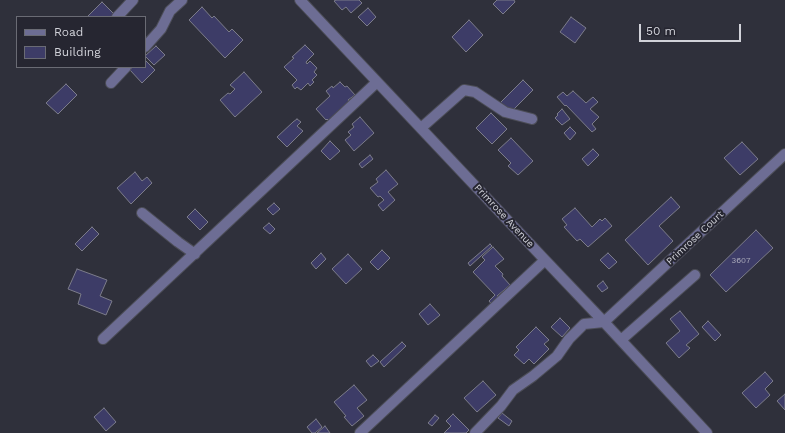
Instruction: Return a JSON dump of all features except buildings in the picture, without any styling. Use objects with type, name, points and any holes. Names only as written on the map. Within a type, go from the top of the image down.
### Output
[{"type":"street","points":[[118,16],[133,0]]},
{"type":"street","points":[[146,46],[161,29],[170,11],[182,0]]},
{"type":"street","name":"Primrose Avenue","points":[[300,0],[707,433]]},
{"type":"street","points":[[112,83],[125,68]]},
{"type":"street","points":[[103,339],[377,82]]},
{"type":"street","points":[[421,128],[464,90],[475,92],[505,112],[532,119]]},
{"type":"street","name":"Primrose Court","points":[[604,322],[785,154]]},
{"type":"street","points":[[142,213],[195,254]]},
{"type":"street","points":[[360,433],[545,260]]},
{"type":"street","points":[[621,340],[695,275]]},
{"type":"street","points":[[474,433],[502,406],[513,390],[557,356],[584,324],[604,322]]}]
